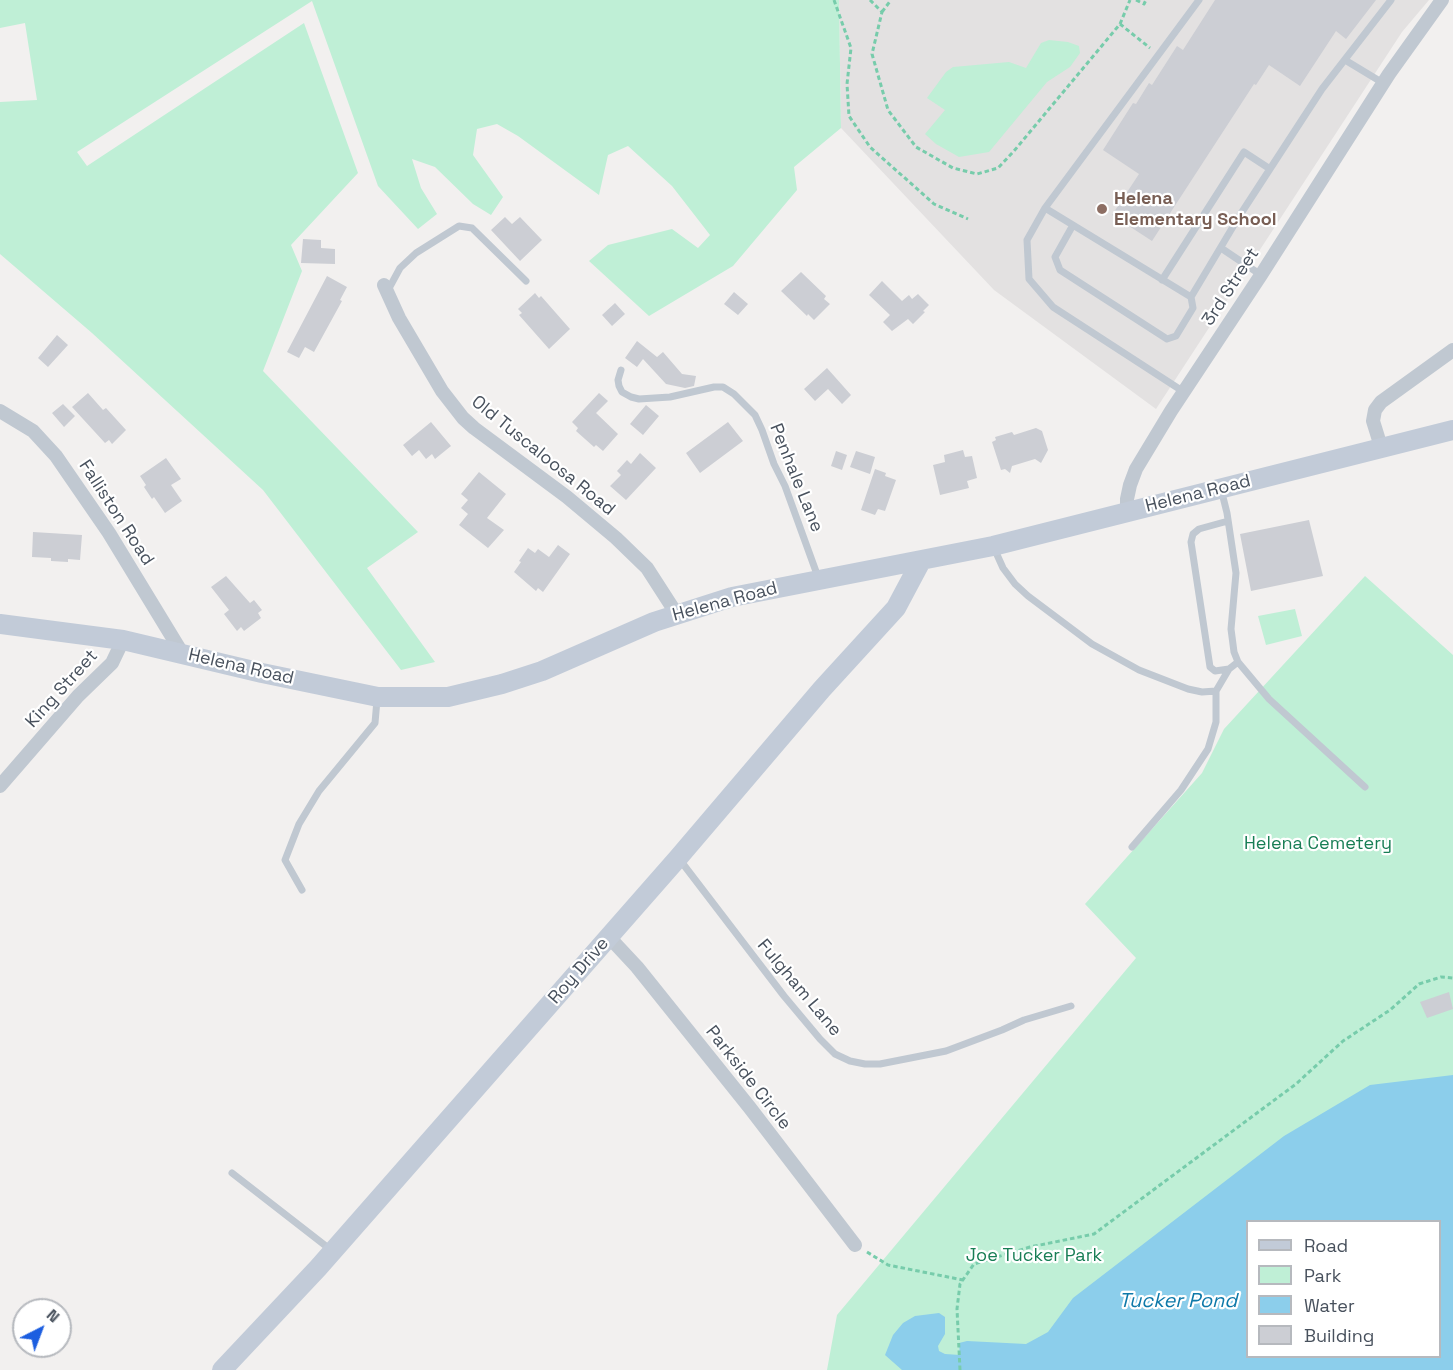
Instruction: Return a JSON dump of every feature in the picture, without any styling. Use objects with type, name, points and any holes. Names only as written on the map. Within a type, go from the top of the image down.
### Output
[{"type":"main road","name":"Helena Road","points":[[0,624],[123,640],[262,673],[378,697],[410,699],[448,697],[502,684],[542,671],[676,614],[732,597],[993,546],[1382,450],[1453,430]]},
{"type":"main road","name":"Roy Drive","points":[[222,1370],[333,1252],[678,858],[822,689],[896,608],[921,561]]},
{"type":"street","name":"3rd Street","points":[[1127,512],[1128,492],[1136,469],[1383,83],[1442,0]]},
{"type":"street","name":"Old Tuscaloosa Road","points":[[385,288],[399,318],[442,391],[462,418],[567,497],[616,538],[647,568],[676,614]]},
{"type":"street","points":[[1382,450],[1373,421],[1375,410],[1381,402],[1453,350]]},
{"type":"street","name":"Falliston Road","points":[[0,411],[33,431],[56,456],[109,533],[182,653]]},
{"type":"street","name":"King Street","points":[[0,786],[78,696],[112,663],[123,640]]},
{"type":"street","name":"Parkside Circle","points":[[609,937],[637,967],[715,1064],[855,1245]]},
{"type":"lane","points":[[1184,392],[1053,307],[1029,279],[1028,240],[1045,208],[1199,0]]},
{"type":"lane","points":[[1073,225],[1055,257],[1060,270],[1167,339],[1176,336],[1193,308],[1191,297],[1270,169],[1322,89],[1391,0]]},
{"type":"lane","points":[[1345,60],[1383,83]]},
{"type":"lane","points":[[1162,280],[1244,152],[1270,169]]},
{"type":"lane","points":[[1045,208],[1191,297]]},
{"type":"lane","points":[[385,288],[400,268],[416,253],[459,225],[472,228],[526,281]]},
{"type":"lane","points":[[1221,248],[1261,275]]},
{"type":"lane","name":"Penhale Lane","points":[[621,370],[619,386],[622,392],[631,397],[639,399],[670,397],[723,387],[734,394],[755,415],[813,559],[818,580]]},
{"type":"lane","points":[[1221,489],[1228,521],[1236,584],[1231,629],[1234,652],[1238,662],[1269,699],[1365,787]]},
{"type":"lane","points":[[1228,521],[1200,529],[1193,534],[1191,542],[1210,667],[1215,671],[1229,669]]},
{"type":"lane","points":[[993,546],[1003,568],[1014,584],[1092,644],[1139,670],[1168,682],[1195,690],[1216,691]]},
{"type":"lane","points":[[1132,847],[1181,790],[1204,757],[1216,722],[1216,691],[1229,669],[1238,662]]},
{"type":"lane","points":[[302,890],[285,860],[299,824],[319,791],[375,723],[378,697]]},
{"type":"lane","name":"Fulgham Lane","points":[[678,858],[820,1039],[835,1054],[850,1061],[880,1064],[946,1051],[1024,1020],[1071,1006]]},
{"type":"lane","points":[[232,1173],[333,1252]]},
{"type":"path","points":[[834,0],[851,48],[847,84],[849,116],[870,147],[934,204],[968,219]]},
{"type":"path","points":[[870,0],[882,12]]},
{"type":"path","points":[[891,0],[882,12],[872,54],[888,110],[916,147],[953,168],[977,174],[998,168],[1009,157],[1120,24],[1130,0]]},
{"type":"path","points":[[1136,0],[1144,3],[1146,0]]},
{"type":"path","points":[[1120,24],[1158,55]]},
{"type":"path","points":[[960,1370],[957,1309],[960,1284],[974,1264],[1030,1247],[1094,1234],[1288,1089],[1343,1041],[1390,1010],[1419,984],[1441,976],[1453,978]]},
{"type":"path","points":[[855,1245],[888,1265],[963,1280]]},
{"type":"shaded area","name":"Helena Elementary School","points":[[839,0],[1429,0],[1402,32],[1156,409],[994,290],[841,128]]},
{"type":"green space","points":[[0,0],[839,0],[841,128],[794,167],[797,190],[733,266],[649,316],[589,261],[608,245],[672,229],[698,248],[710,235],[672,186],[628,146],[608,155],[599,195],[518,136],[497,124],[477,129],[473,155],[503,197],[491,215],[473,204],[435,167],[412,159],[421,188],[437,214],[418,229],[378,186],[312,1],[77,152],[87,166],[304,23],[358,173],[291,245],[302,271],[263,371],[418,532],[367,568],[435,662],[401,670],[263,490],[92,333],[0,254],[0,102],[37,100],[25,23],[0,28]]},
{"type":"green space","points":[[1049,40],[1079,46],[1080,53],[1070,67],[1047,82],[989,152],[959,157],[936,144],[925,134],[945,110],[927,98],[946,72],[953,67],[1009,62],[1026,68],[1041,43]]},
{"type":"green space","points":[[1365,576],[1453,655],[1453,1370],[827,1370],[837,1315],[1136,958],[1085,904],[1202,773],[1224,729]]},
{"type":"green space","points":[[1295,609],[1302,636],[1266,645],[1258,616]]},
{"type":"water","name":"Tucker Pond","points":[[1453,1075],[1453,1370],[902,1370],[885,1355],[893,1335],[903,1323],[915,1316],[939,1313],[945,1317],[945,1334],[938,1346],[939,1351],[945,1354],[960,1355],[959,1343],[967,1341],[1026,1344],[1048,1332],[1073,1298],[1284,1136],[1370,1085]]},
{"type":"building","name":"Helena Elementary School","points":[[1215,0],[1376,0],[1346,39],[1336,31],[1300,86],[1269,65],[1256,85],[1254,84],[1152,241],[1112,215],[1139,174],[1103,150],[1133,103],[1136,104],[1149,83],[1152,85],[1177,46],[1183,50]]},
{"type":"building","points":[[505,217],[512,224],[520,217],[542,240],[520,261],[491,230]]},
{"type":"building","points":[[303,239],[321,240],[321,248],[335,249],[335,264],[301,263]]},
{"type":"building","points":[[801,272],[826,296],[824,299],[830,304],[814,320],[781,291]]},
{"type":"building","points":[[327,276],[347,287],[340,300],[342,301],[314,352],[305,347],[299,358],[287,352]]},
{"type":"building","points":[[882,281],[902,301],[909,295],[912,299],[918,294],[929,305],[913,324],[908,319],[892,331],[883,322],[890,315],[869,295]]},
{"type":"building","points":[[734,292],[748,304],[738,315],[724,304]]},
{"type":"building","points":[[535,293],[539,298],[541,296],[570,329],[549,349],[519,315],[522,313],[518,309]]},
{"type":"building","points":[[615,303],[625,314],[612,326],[602,315]]},
{"type":"building","points":[[57,335],[68,345],[48,367],[38,358]]},
{"type":"building","points":[[637,341],[657,357],[663,352],[682,374],[696,376],[694,386],[685,388],[666,384],[643,359],[637,367],[625,358]]},
{"type":"building","points":[[827,368],[851,395],[842,404],[828,389],[815,401],[804,389]]},
{"type":"building","points":[[88,393],[103,410],[106,408],[126,430],[112,444],[109,440],[105,443],[72,407]]},
{"type":"building","points":[[599,393],[608,401],[596,413],[618,434],[603,451],[596,445],[594,447],[576,431],[578,428],[572,422]]},
{"type":"building","points":[[63,404],[75,416],[64,427],[52,413]]},
{"type":"building","points":[[646,405],[659,416],[643,435],[630,424]]},
{"type":"building","points":[[431,422],[451,446],[435,459],[432,454],[426,459],[419,450],[412,456],[403,445]]},
{"type":"building","points":[[728,422],[743,441],[700,473],[686,453]]},
{"type":"building","points":[[1036,428],[1042,431],[1048,450],[1041,463],[1035,459],[1012,466],[1010,473],[1005,469],[1001,470],[992,442],[996,440],[995,437],[1012,432],[1014,435]]},
{"type":"building","points":[[963,450],[965,457],[972,456],[977,478],[967,481],[969,488],[940,495],[933,465],[945,462],[944,455]]},
{"type":"building","points":[[836,451],[847,455],[842,470],[831,466]]},
{"type":"building","points":[[856,451],[875,457],[870,474],[850,467]]},
{"type":"building","points":[[640,453],[656,468],[626,500],[610,486],[621,475],[617,471],[627,460],[631,464]]},
{"type":"building","points":[[166,458],[181,479],[171,485],[182,501],[165,513],[154,497],[152,499],[140,476]]},
{"type":"building","points":[[875,469],[896,480],[885,511],[878,509],[875,515],[861,510]]},
{"type":"building","points":[[479,472],[506,494],[487,518],[504,530],[488,548],[459,525],[468,514],[461,508],[468,500],[461,494]]},
{"type":"building","points":[[1309,520],[1323,576],[1251,591],[1240,534]]},
{"type":"building","points":[[33,532],[82,535],[80,560],[51,561],[51,558],[32,557]]},
{"type":"building","points":[[558,545],[570,554],[543,592],[538,588],[536,591],[514,572],[528,548],[535,553],[538,549],[549,557]]},
{"type":"building","points":[[226,576],[250,603],[254,600],[262,610],[258,613],[261,618],[244,631],[241,627],[237,631],[224,614],[229,610],[211,587]]},
{"type":"building","points":[[1449,992],[1453,1009],[1427,1018],[1420,1002]]},
{"type":"place","name":"Helena Elementary School","points":[[1102,209]]},
{"type":"park label","name":"Helena Cemetery","points":[[1318,844]]},
{"type":"park label","name":"Joe Tucker Park","points":[[1034,1256]]}]
